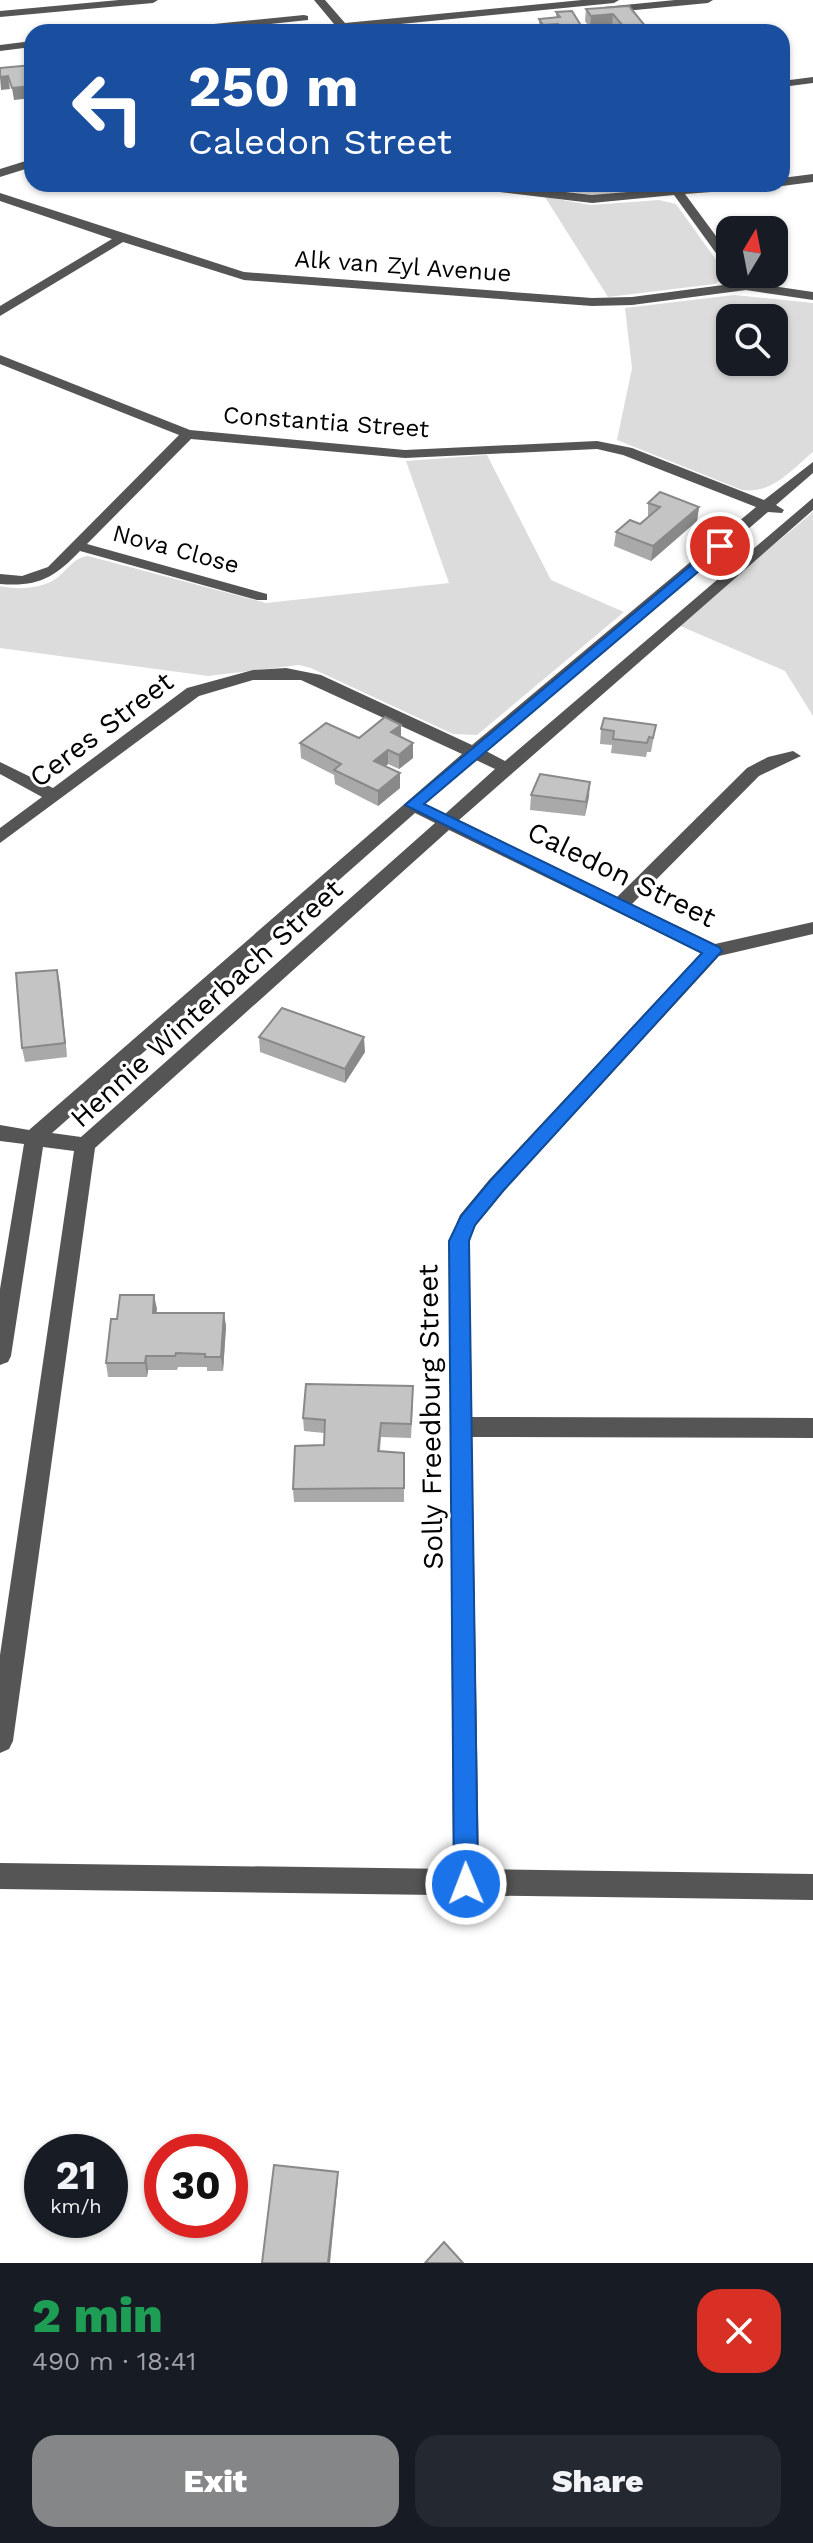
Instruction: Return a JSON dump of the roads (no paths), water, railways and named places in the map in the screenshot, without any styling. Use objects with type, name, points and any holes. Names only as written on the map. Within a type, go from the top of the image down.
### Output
[{"type":"street","points":[[0,14],[153,0]]},
{"type":"street","points":[[319,0],[341,24]]},
{"type":"street","points":[[244,24],[491,0]]},
{"type":"street","points":[[363,24],[614,0]]},
{"type":"street","points":[[466,24],[708,0]]},
{"type":"street","points":[[0,48],[24,45]]},
{"type":"street","points":[[0,59],[24,57]]},
{"type":"street","points":[[790,83],[813,80]]},
{"type":"street","points":[[0,173],[24,166]]},
{"type":"street","points":[[790,181],[813,178]]},
{"type":"street","points":[[533,192],[592,199],[696,192]]},
{"type":"street","points":[[679,194],[716,245]]},
{"type":"street","name":"Alk van Zyl Avenue","points":[[0,197],[228,273],[612,303],[730,288]]},
{"type":"street","points":[[0,312],[123,237]]},
{"type":"street","name":"Alk van Zyl Avenue","points":[[759,288],[813,296]]},
{"type":"street","name":"Constantia Street","points":[[0,359],[188,434],[405,454],[597,445],[627,451],[795,517]]},
{"type":"street","points":[[0,579],[24,581],[45,575],[188,434]]},
{"type":"street","name":"Hennie Winterbach Street","points":[[0,1356],[35,1136],[472,754],[813,466]]},
{"type":"street","name":"Hennie Winterbach Street","points":[[0,1741],[85,1145],[507,768],[813,502]]},
{"type":"street","name":"Nova Close","points":[[77,546],[262,597]]},
{"type":"street","name":"Ceres Street","points":[[0,837],[193,692],[222,681],[287,672],[315,678],[507,768]]},
{"type":"street","points":[[620,905],[753,772],[774,761],[793,756]]},
{"type":"street","points":[[0,767],[54,796]]},
{"type":"street","name":"Caledon Street","points":[[413,805],[450,820],[713,951],[813,928]]},
{"type":"street","name":"Solly Freedburg Street","points":[[466,1884],[459,1241],[467,1221],[713,951]]},
{"type":"street","points":[[0,1133],[85,1145]]},
{"type":"street","points":[[460,1427],[813,1428]]},
{"type":"street","points":[[0,1876],[813,1887]]}]
